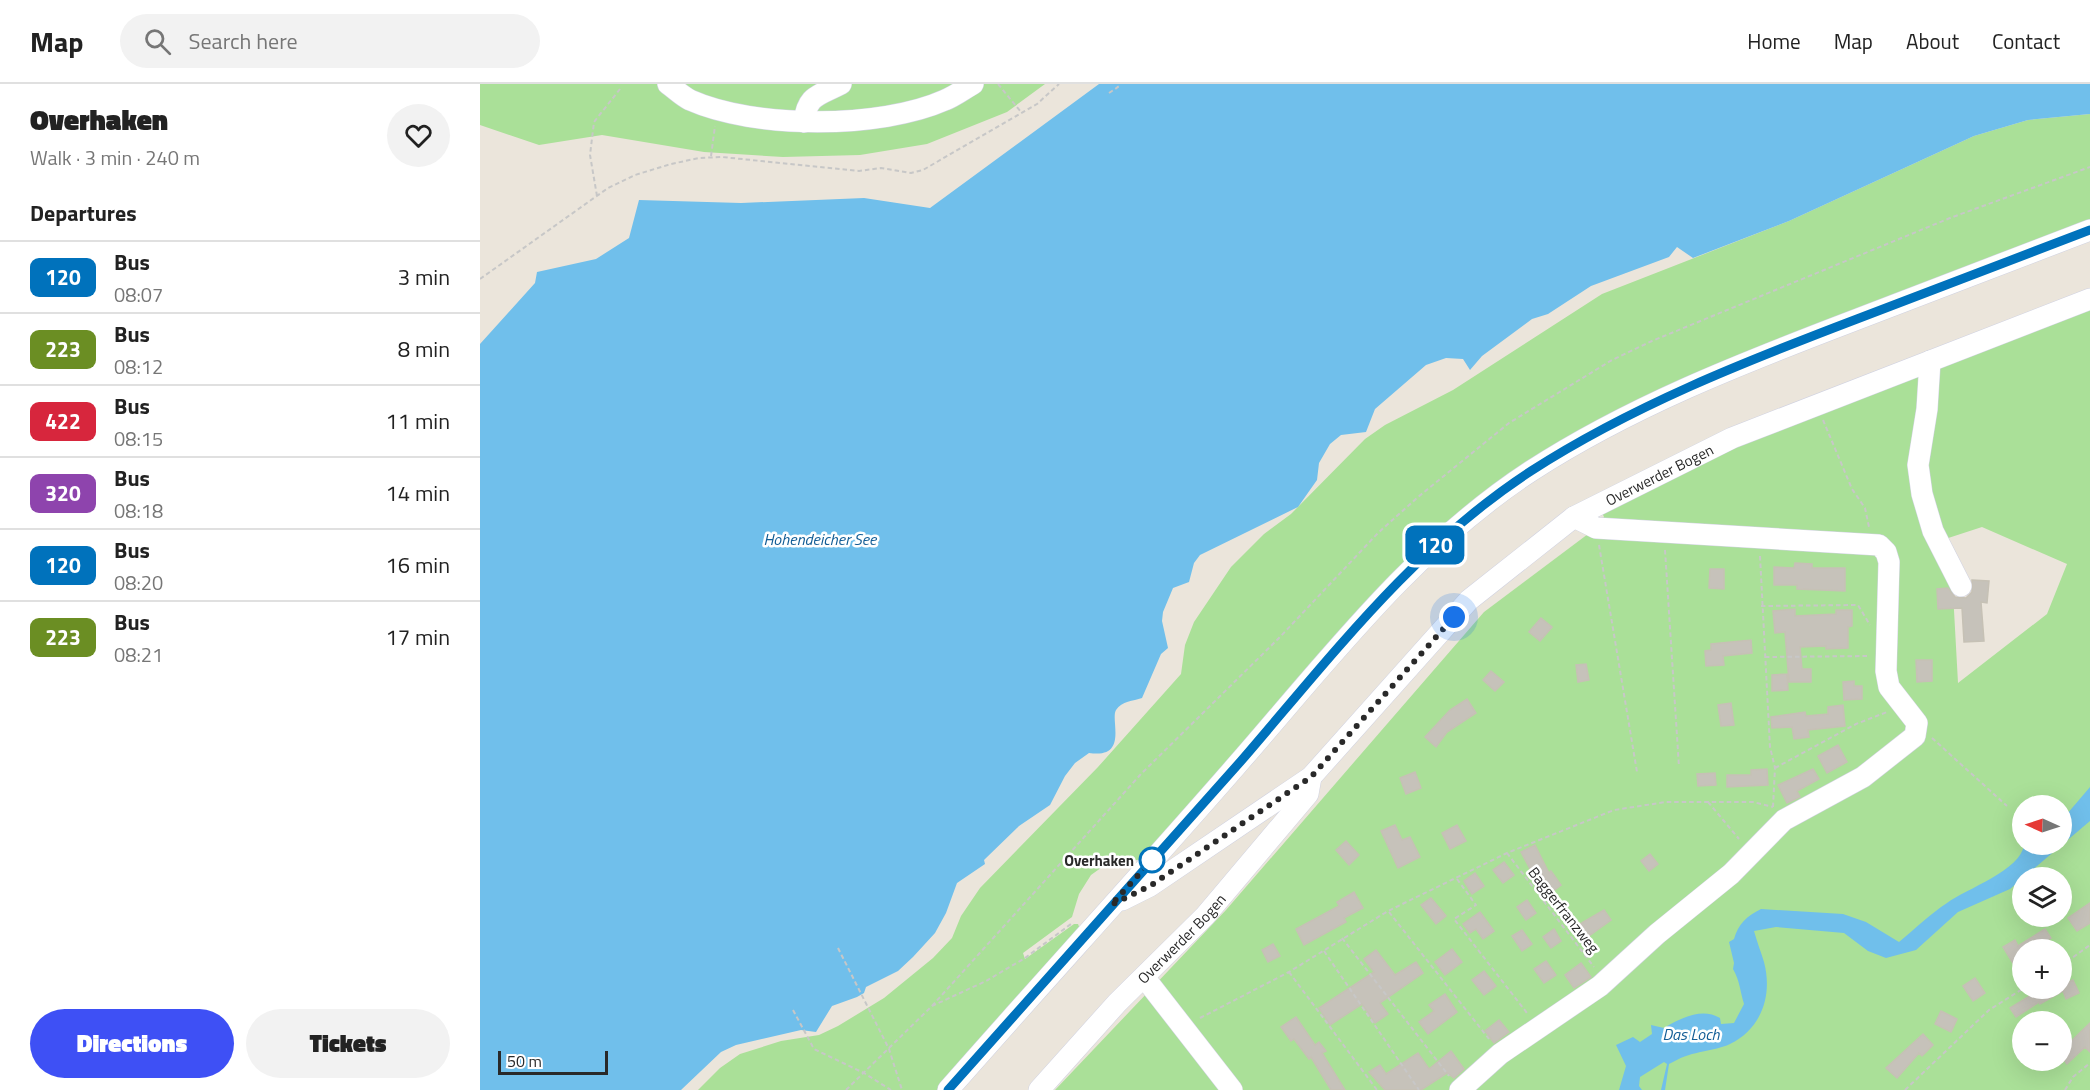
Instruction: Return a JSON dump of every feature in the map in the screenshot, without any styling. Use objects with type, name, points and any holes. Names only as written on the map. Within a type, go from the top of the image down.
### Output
[{"type":"street","points":[[668,84],[689,99],[738,115],[804,122],[904,113],[945,100],[973,84]]},
{"type":"street","points":[[804,122],[806,106],[812,99],[841,84]]},
{"type":"street","points":[[948,1090],[1111,905],[1194,815],[1320,668],[1432,548],[1479,508],[1530,472],[1593,434],[1689,387],[1771,352],[2090,230]]},
{"type":"street","name":"Overwerder Bogen","points":[[1111,905],[1150,886],[1311,777],[1469,600],[1574,518],[1732,438],[1817,403],[2090,299]]},
{"type":"street","points":[[1930,361],[1927,409],[1918,465],[1922,494],[1934,531],[1961,586]]},
{"type":"street","points":[[1456,1086],[1605,981],[1657,934],[1731,873],[1784,820],[1863,777],[1916,736],[1917,723],[1889,687],[1886,629],[1889,562],[1886,552],[1879,545],[1596,528],[1574,518]]},
{"type":"street","name":"Overwerder Bogen","points":[[1039,1090],[1117,1003],[1205,916],[1308,794],[1311,777]]},
{"type":"street","points":[[1144,977],[1232,1090]]},
{"type":"path","points":[[999,84],[1021,113]]},
{"type":"path","points":[[480,279],[597,196],[635,176],[699,158],[859,171],[881,168],[911,173],[939,162],[1037,104],[1059,84]]},
{"type":"path","points":[[1109,93],[1118,87],[1116,84]]},
{"type":"path","points":[[597,196],[590,155],[594,122],[620,89]]},
{"type":"path","points":[[710,158],[718,109]]},
{"type":"path","points":[[1817,403],[1852,489],[1865,508],[1872,545]]},
{"type":"path","points":[[1596,528],[1637,772]]},
{"type":"path","points":[[1664,532],[1680,767]]},
{"type":"path","points":[[1182,1027],[1289,972],[1388,911],[1507,853],[1614,810],[1665,802],[1708,801],[1753,802],[1773,807],[1774,768],[1770,747],[1761,606],[1760,538]]},
{"type":"path","points":[[1761,606],[1858,606],[1871,626],[1886,629]]},
{"type":"path","points":[[1765,657],[1886,656]]},
{"type":"path","points":[[1774,768],[1856,724],[1904,706]]},
{"type":"path","points":[[1917,723],[1979,783],[2007,806]]},
{"type":"path","points":[[1708,801],[1750,852]]},
{"type":"path","name":"Baggerfranzweg","points":[[1507,853],[1605,981]]},
{"type":"path","points":[[1457,879],[1476,905],[1454,919],[1539,1027]]},
{"type":"path","points":[[1388,911],[1500,1053]]},
{"type":"path","points":[[846,1090],[932,1006],[986,981],[1025,958],[1077,920]]},
{"type":"path","points":[[1342,938],[1456,1086]]},
{"type":"path","points":[[2072,958],[2090,945]]},
{"type":"path","points":[[838,948],[889,1048],[902,1090]]},
{"type":"path","points":[[1324,951],[1419,1090]]},
{"type":"path","points":[[1289,972],[1377,1090]]},
{"type":"path","points":[[1905,1090],[1989,1010],[2012,996]]},
{"type":"path","points":[[793,1010],[814,1049],[864,1073],[891,1090]]},
{"type":"path","points":[[2065,1090],[2073,1077],[2090,1063]]},
{"type":"green space","points":[[480,84],[1045,84],[1007,112],[927,144],[860,155],[783,157],[704,152],[602,135],[539,145],[480,125]]},
{"type":"green space","points":[[2090,114],[2090,223],[1880,304],[1493,489],[1143,859],[1105,865],[1091,875],[1079,894],[1072,917],[1023,953],[1025,959],[1074,924],[1078,924],[1080,929],[941,1090],[698,1090],[720,1068],[740,1054],[781,1041],[819,1035],[838,1026],[884,998],[933,958],[952,938],[961,916],[980,888],[1098,767],[1181,674],[1185,645],[1194,622],[1231,567],[1264,534],[1291,514],[1365,439],[1385,425],[1453,390],[1602,294],[1789,221],[1974,136],[2028,120]]},
{"type":"green space","points":[[2090,306],[2090,1090],[1055,1090],[1226,910],[1484,612],[1596,528],[1604,517],[1601,510],[1735,443]],"holes":[[[1982,527],[2067,564],[2047,614],[1958,683],[1952,574],[1936,542]]]},
{"type":"water","name":"Hohendeicher See","points":[[1099,84],[2090,84],[2090,114],[2028,120],[1974,136],[1789,221],[1693,258],[1677,247],[1669,257],[1591,286],[1548,314],[1532,319],[1482,356],[1470,370],[1463,359],[1446,358],[1426,365],[1375,409],[1366,432],[1341,435],[1330,444],[1319,463],[1317,480],[1298,507],[1200,555],[1194,563],[1189,582],[1173,588],[1163,612],[1162,621],[1168,648],[1161,654],[1142,698],[1124,703],[1116,710],[1114,745],[1101,753],[1089,753],[1075,763],[1065,776],[1050,805],[1019,826],[984,860],[985,864],[957,883],[946,913],[935,933],[898,971],[866,987],[864,993],[857,997],[832,1006],[816,1032],[801,1030],[736,1045],[721,1052],[681,1090],[480,1090],[480,344],[535,283],[537,272],[596,259],[629,238],[639,200],[741,203],[864,198],[930,208]]},
{"type":"water","name":"Das Loch","points":[[2090,787],[2090,821],[2072,836],[2072,808]]},
{"type":"water","name":"Das Loch","points":[[2020,855],[2050,855],[2036,867],[2012,867],[2012,887],[2010,889],[1958,912],[1916,950],[1886,958],[1868,951],[1844,933],[1776,927],[1754,931],[1764,962],[1767,987],[1762,1010],[1750,1030],[1730,1044],[1688,1055],[1669,1064],[1665,1090],[1661,1090],[1667,1064],[1664,1062],[1640,1077],[1639,1086],[1642,1090],[1619,1090],[1626,1066],[1616,1045],[1633,1037],[1640,1042],[1652,1034],[1651,1025],[1664,1028],[1692,1015],[1713,1015],[1720,1018],[1721,1024],[1734,1023],[1744,1004],[1739,982],[1733,969],[1734,963],[1729,942],[1734,939],[1744,921],[1761,909],[1843,914],[1866,922],[1899,942],[1947,903],[1992,878]]},
{"type":"building","points":[[1795,563],[1812,564],[1812,568],[1845,568],[1845,591],[1797,589],[1797,585],[1774,585],[1774,567],[1794,568]]},
{"type":"building","points":[[1710,569],[1724,569],[1724,589],[1709,588]]},
{"type":"building","points":[[1972,580],[1989,581],[1987,603],[1981,602],[1984,641],[1964,642],[1962,608],[1938,609],[1937,589],[1948,588],[1955,597],[1966,598],[1972,592]]},
{"type":"building","points":[[1795,609],[1795,616],[1836,614],[1836,610],[1852,610],[1852,626],[1848,627],[1848,648],[1800,647],[1802,669],[1811,669],[1811,682],[1789,682],[1785,632],[1775,633],[1773,611]]},
{"type":"building","points":[[1541,618],[1552,627],[1540,641],[1529,632]]},
{"type":"building","points":[[1751,640],[1752,653],[1723,656],[1724,665],[1706,666],[1705,651],[1711,650],[1711,644]]},
{"type":"building","points":[[1916,660],[1932,660],[1932,681],[1917,682]]},
{"type":"building","points":[[1586,664],[1589,680],[1578,682],[1576,665]]},
{"type":"building","points":[[1491,671],[1504,682],[1495,691],[1483,680]]},
{"type":"building","points":[[1787,674],[1788,690],[1772,691],[1772,675]]},
{"type":"building","points":[[1854,681],[1854,686],[1862,686],[1862,699],[1844,700],[1843,682]]},
{"type":"building","points":[[1467,699],[1476,713],[1447,732],[1436,747],[1425,737],[1450,710]]},
{"type":"building","points":[[1731,703],[1734,725],[1721,726],[1718,705]]},
{"type":"building","points":[[1843,705],[1845,726],[1808,730],[1809,737],[1794,739],[1792,727],[1772,728],[1771,717],[1805,712],[1806,716],[1828,714],[1828,707]]},
{"type":"building","points":[[1838,745],[1847,762],[1827,773],[1818,756]]},
{"type":"building","points":[[1767,769],[1768,785],[1727,787],[1727,775],[1751,775],[1751,770]]},
{"type":"building","points":[[1813,769],[1819,779],[1797,791],[1800,797],[1787,803],[1778,785]]},
{"type":"building","points":[[1415,772],[1421,788],[1406,794],[1400,778]]},
{"type":"building","points":[[1715,773],[1716,785],[1698,786],[1697,774]]},
{"type":"building","points":[[1395,825],[1402,840],[1410,837],[1420,857],[1398,868],[1381,831]]},
{"type":"building","points":[[1457,825],[1466,841],[1450,849],[1442,833]]},
{"type":"building","points":[[1346,841],[1359,855],[1349,865],[1336,850]]},
{"type":"building","points":[[1535,845],[1549,873],[1551,871],[1561,885],[1545,897],[1521,852]]},
{"type":"building","points":[[1650,854],[1658,864],[1649,871],[1641,861]]},
{"type":"building","points":[[1504,862],[1514,875],[1503,883],[1493,870]]},
{"type":"building","points":[[1475,873],[1484,886],[1472,894],[1464,881]]},
{"type":"building","points":[[1354,892],[1363,908],[1344,918],[1346,922],[1304,945],[1296,929],[1339,906],[1337,902]]},
{"type":"building","points":[[1431,898],[1446,916],[1436,924],[1421,905]]},
{"type":"building","points":[[1527,900],[1536,913],[1526,920],[1517,907]]},
{"type":"building","points":[[2090,903],[2090,923],[2077,931],[2072,924],[2072,915]]},
{"type":"building","points":[[1604,910],[1611,920],[1582,941],[1573,928]]},
{"type":"building","points":[[1480,912],[1494,931],[1483,939],[1476,929],[1470,933],[1463,924]]},
{"type":"building","points":[[1554,929],[1561,941],[1551,948],[1543,937]]},
{"type":"building","points":[[2045,929],[2051,938],[2050,939],[2029,939]]},
{"type":"building","points":[[1522,930],[1532,944],[1522,951],[1512,936]]},
{"type":"building","points":[[2012,942],[2012,962],[2003,947]]},
{"type":"building","points":[[1273,944],[1280,956],[1268,962],[1262,950]]},
{"type":"building","points":[[1452,949],[1462,962],[1445,975],[1435,962]]},
{"type":"building","points":[[1376,950],[1395,975],[1416,962],[1423,973],[1380,1003],[1388,1014],[1375,1023],[1362,1004],[1330,1025],[1319,1008],[1374,972],[1364,959]]},
{"type":"building","points":[[1546,961],[1556,975],[1544,983],[1534,969]]},
{"type":"building","points":[[1581,963],[1591,977],[1574,988],[1565,975]]},
{"type":"building","points":[[1484,971],[1496,986],[1484,995],[1472,980]]},
{"type":"building","points":[[1975,978],[1985,993],[1973,1001],[1963,986]]},
{"type":"building","points":[[2072,980],[2079,993],[2072,996]]},
{"type":"building","points":[[1445,994],[1457,1012],[1428,1034],[1419,1022],[1434,1011],[1429,1005]]},
{"type":"building","points":[[2025,999],[2049,999],[2025,1011],[2012,1011],[2010,1008]]},
{"type":"building","points":[[1941,1011],[1957,1019],[1951,1032],[1935,1024]]},
{"type":"building","points":[[1296,1017],[1315,1045],[1319,1042],[1326,1051],[1322,1053],[1345,1090],[1331,1090],[1311,1057],[1309,1059],[1294,1039],[1291,1041],[1281,1027]]},
{"type":"building","points":[[1499,1020],[1509,1032],[1494,1043],[1485,1031]]},
{"type":"building","points":[[2090,1023],[2090,1052],[2085,1047],[2072,1059],[2072,1040]]},
{"type":"building","points":[[1923,1034],[1933,1045],[1922,1056],[1919,1053],[1897,1078],[1886,1068]]},
{"type":"building","points":[[1451,1051],[1464,1069],[1454,1078],[1447,1073],[1421,1090],[1385,1090],[1369,1072],[1380,1065],[1386,1074],[1418,1053],[1429,1069]]},
{"type":"bus line","name":"120","points":[[948,1090],[1103,914],[1194,815],[1320,668],[1432,548],[1479,508],[1530,472],[1584,439],[1689,387],[1771,352],[2090,230]]},
{"type":"place","name":"Overhaken","points":[[1152,860]]},
{"type":"route","points":[[1152,860],[1111,905],[1150,886],[1311,777],[1454,617]]}]
